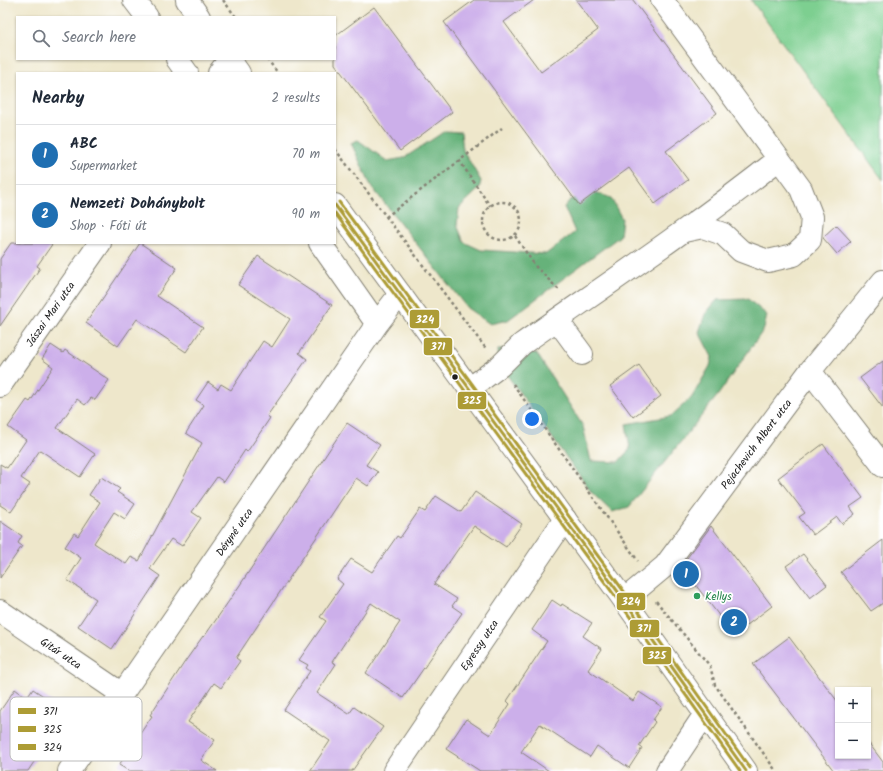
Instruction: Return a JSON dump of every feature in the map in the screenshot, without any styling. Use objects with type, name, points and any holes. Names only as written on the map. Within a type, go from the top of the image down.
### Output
[{"type":"street","points":[[134,0],[146,16]]},
{"type":"street","points":[[187,0],[198,16]]},
{"type":"street","points":[[662,0],[801,189],[812,217],[810,240],[794,255],[768,261],[741,251],[723,234],[703,227],[684,231]]},
{"type":"street","points":[[178,60],[186,72]]},
{"type":"street","points":[[221,72],[228,60]]},
{"type":"street","points":[[230,60],[238,72]]},
{"type":"street","points":[[469,389],[500,366],[522,344],[684,231],[779,159]]},
{"type":"street","points":[[336,206],[624,600],[746,771]]},
{"type":"street","name":"Jászai Mari utca","points":[[0,386],[99,244]]},
{"type":"street","points":[[321,244],[377,324]]},
{"type":"street","name":"Pejachevich Albert utca","points":[[624,600],[665,566],[810,371],[883,281]]},
{"type":"street","name":"Déryné utca","points":[[120,697],[377,324],[400,294]]},
{"type":"street","points":[[557,320],[582,354]]},
{"type":"street","points":[[810,371],[883,466]]},
{"type":"street","name":"Egressy utca","points":[[394,771],[565,519]]},
{"type":"street","name":"Gitár utca","points":[[0,611],[122,694]]},
{"type":"street","points":[[667,771],[705,714]]},
{"type":"street","name":"Déryné utca","points":[[69,771],[76,761]]},
{"type":"path","points":[[223,0],[235,16]]},
{"type":"path","points":[[268,60],[277,72]]},
{"type":"path","points":[[386,217],[502,128]]},
{"type":"path","points":[[459,160],[490,206]]},
{"type":"path","points":[[502,202],[513,205],[517,209],[520,214],[521,226],[515,236],[503,240],[492,237],[484,228],[484,216],[490,206],[502,202]]},
{"type":"path","points":[[515,236],[536,267],[576,307]]},
{"type":"path","points":[[650,578],[654,600],[710,666],[715,685],[776,771]]},
{"type":"green space","points":[[751,0],[883,0],[883,180]]},
{"type":"green space","points":[[445,131],[461,132],[463,150],[481,181],[479,189],[459,208],[457,225],[464,242],[481,250],[546,254],[575,232],[564,207],[570,200],[595,192],[611,198],[622,219],[620,236],[508,320],[490,324],[467,308],[371,186],[351,143],[358,140],[387,161],[404,158]]},
{"type":"green space","points":[[748,299],[767,315],[764,329],[718,395],[629,507],[612,512],[592,493],[499,364],[498,350],[511,347],[537,354],[583,426],[591,461],[618,462],[630,449],[626,424],[671,416],[692,397],[710,366],[712,357],[699,332],[705,314],[717,300]]},
{"type":"building","points":[[474,0],[534,0],[504,22],[541,72],[598,30],[576,0],[633,0],[717,113],[666,151],[688,180],[655,204],[629,168],[579,205],[444,22]]},
{"type":"building","points":[[374,7],[452,112],[400,151],[335,64],[336,35]]},
{"type":"building","points":[[836,225],[851,241],[837,254],[823,238]]},
{"type":"building","points":[[11,243],[52,244],[37,266],[40,268],[0,326],[0,259]]},
{"type":"building","points":[[139,244],[141,244],[177,268],[157,296],[203,327],[186,352],[137,319],[118,346],[86,323]]},
{"type":"building","points":[[258,256],[332,305],[299,353],[307,359],[267,416],[270,418],[247,452],[245,450],[224,482],[217,477],[192,512],[201,518],[182,546],[171,539],[150,569],[160,576],[112,649],[78,626],[96,599],[67,580],[81,558],[65,547],[74,533],[78,536],[100,502],[89,495],[101,477],[120,489],[117,492],[135,504],[125,519],[114,512],[94,543],[126,564],[131,557],[139,561],[202,443],[186,433],[204,405],[196,400],[208,382],[218,389],[221,384],[231,390],[263,341],[272,347],[290,319],[238,285]]},
{"type":"building","points":[[51,345],[63,353],[65,350],[109,380],[95,400],[91,398],[85,405],[77,399],[57,428],[95,454],[80,477],[40,450],[21,478],[30,484],[11,512],[0,505],[0,464],[7,468],[26,440],[8,427],[27,400],[30,402],[53,367],[42,359]]},
{"type":"building","points":[[883,361],[883,408],[860,378]]},
{"type":"building","points":[[639,365],[661,396],[633,417],[610,386]]},
{"type":"building","points":[[347,423],[380,445],[366,465],[378,472],[368,486],[356,478],[236,658],[240,661],[221,688],[214,683],[188,722],[215,740],[201,760],[217,771],[129,771],[119,765],[122,761],[142,761],[142,731],[152,716],[150,715],[184,663],[240,585]]},
{"type":"building","points":[[823,444],[863,498],[850,507],[855,514],[842,524],[837,517],[813,535],[799,517],[805,513],[778,478]]},
{"type":"building","points":[[475,492],[522,524],[506,547],[474,526],[434,584],[457,599],[452,606],[462,613],[403,698],[366,673],[400,622],[371,603],[332,662],[336,664],[317,693],[349,714],[354,707],[383,727],[352,771],[310,771],[330,741],[284,710],[310,671],[306,668],[308,665],[299,660],[326,621],[320,617],[343,584],[337,579],[351,559],[372,572],[397,536],[400,538],[420,509],[425,512],[436,496],[461,512]]},
{"type":"building","points":[[0,521],[22,536],[18,543],[22,546],[0,578]]},
{"type":"building","points":[[711,526],[772,606],[734,635],[681,566]]},
{"type":"building","points":[[883,540],[883,603],[871,611],[841,572]]},
{"type":"building","points":[[803,554],[827,585],[810,598],[786,566]]},
{"type":"building","points":[[552,600],[561,606],[562,604],[592,623],[583,636],[602,649],[588,670],[633,701],[639,692],[662,707],[653,720],[655,722],[639,746],[642,748],[629,768],[597,746],[590,757],[540,724],[521,752],[549,771],[480,771],[446,749],[466,719],[490,735],[510,704],[507,701],[547,641],[532,630]]},
{"type":"building","points":[[789,637],[835,698],[835,759],[871,759],[871,746],[883,762],[883,771],[834,771],[753,664]]},
{"type":"building","points":[[15,689],[26,697],[10,697],[10,761],[35,761],[28,771],[0,771],[0,711]]},
{"type":"building","points":[[33,689],[45,697],[28,697]]},
{"type":"transit line","name":"324","points":[[339,202],[628,597],[750,768]]},
{"type":"transit line","name":"371","points":[[336,206],[624,600],[746,771]]},
{"type":"transit line","name":"325","points":[[336,214],[620,603],[740,771]]},
{"type":"place","name":"ABC","points":[[686,574]]},
{"type":"place","name":"Kellys","points":[[697,596]]},
{"type":"place","name":"Nemzeti Dohánybolt","points":[[734,622]]}]
